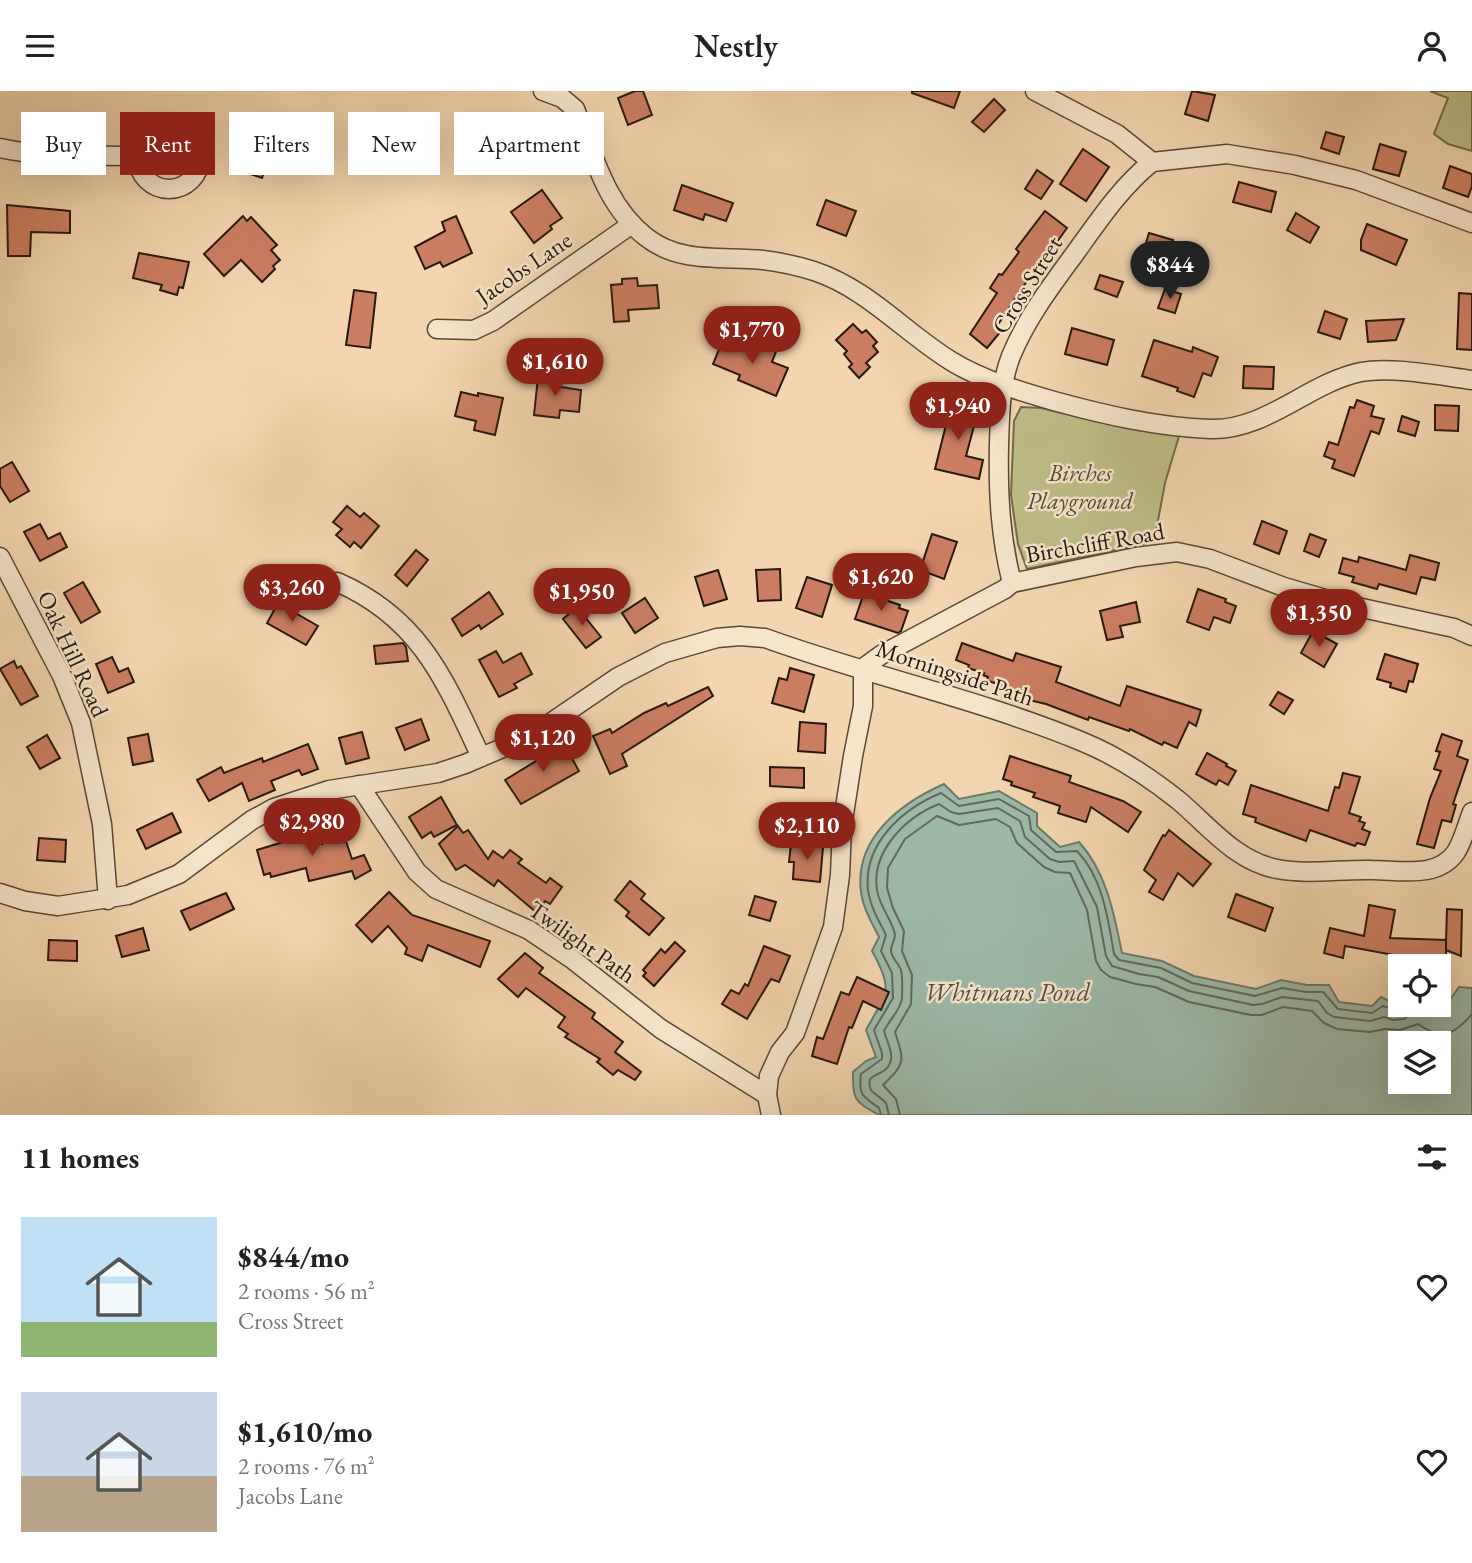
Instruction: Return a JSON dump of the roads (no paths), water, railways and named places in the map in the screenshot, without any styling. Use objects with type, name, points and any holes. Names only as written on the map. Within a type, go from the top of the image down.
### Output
[{"type":"street","points":[[542,91],[562,99],[575,109],[621,214],[646,238],[680,254],[718,260],[762,260],[831,277],[870,299],[949,360],[1002,385],[1127,419],[1211,429],[1235,428],[1280,410],[1322,384],[1363,371],[1388,370],[1472,380]]},
{"type":"street","points":[[575,109],[580,91]]},
{"type":"street","points":[[1035,91],[1117,134],[1152,162],[1227,154],[1295,165],[1356,180],[1472,223]]},
{"type":"street","points":[[0,148],[62,155],[120,156]]},
{"type":"street","name":"Cross Street","points":[[1012,583],[999,522],[1002,385],[1012,355],[1036,307],[1106,209],[1140,171],[1152,162]]},
{"type":"street","name":"Jacobs Lane","points":[[438,329],[474,331],[493,321],[632,224]]},
{"type":"street","name":"Birchcliff Road","points":[[863,669],[901,643],[1012,583],[1136,557],[1177,552],[1210,559],[1284,587],[1339,603],[1454,628],[1472,636]]},
{"type":"street","name":"Oak Hill Road","points":[[0,557],[61,676],[81,723],[102,824],[108,900]]},
{"type":"street","points":[[337,582],[371,599],[396,617],[430,656],[449,688],[481,757]]},
{"type":"street","name":"Morningside Path","points":[[0,893],[25,901],[58,906],[128,895],[179,874],[274,807],[304,796],[438,773],[533,736],[618,677],[665,653],[717,638],[740,636],[765,638],[978,704],[1084,743],[1145,776],[1177,800],[1224,843],[1264,865],[1303,871],[1417,871],[1434,868],[1447,862],[1457,851],[1472,812]]},
{"type":"street","points":[[771,1115],[767,1095],[769,1076],[780,1052],[795,1033],[834,927],[842,827],[863,706],[863,669]]},
{"type":"street","name":"Twilight Path","points":[[359,785],[417,872],[436,889],[529,930],[572,959],[661,1029],[767,1095]]},
{"type":"water","name":"Whitmans Pond","points":[[944,784],[959,799],[999,791],[1037,813],[1037,826],[1060,847],[1079,842],[1103,880],[1122,953],[1162,961],[1194,976],[1256,989],[1281,980],[1307,985],[1329,985],[1339,1002],[1372,1006],[1381,997],[1388,1000],[1388,1017],[1451,1017],[1451,998],[1459,987],[1472,988],[1472,1115],[879,1115],[860,1103],[854,1089],[853,1072],[866,1061],[876,1057],[866,1030],[885,992],[884,975],[872,951],[879,937],[864,904],[861,873],[865,855],[873,839],[897,812]]},
{"type":"park label","name":"Birches Playground","points":[[1080,487]]}]
